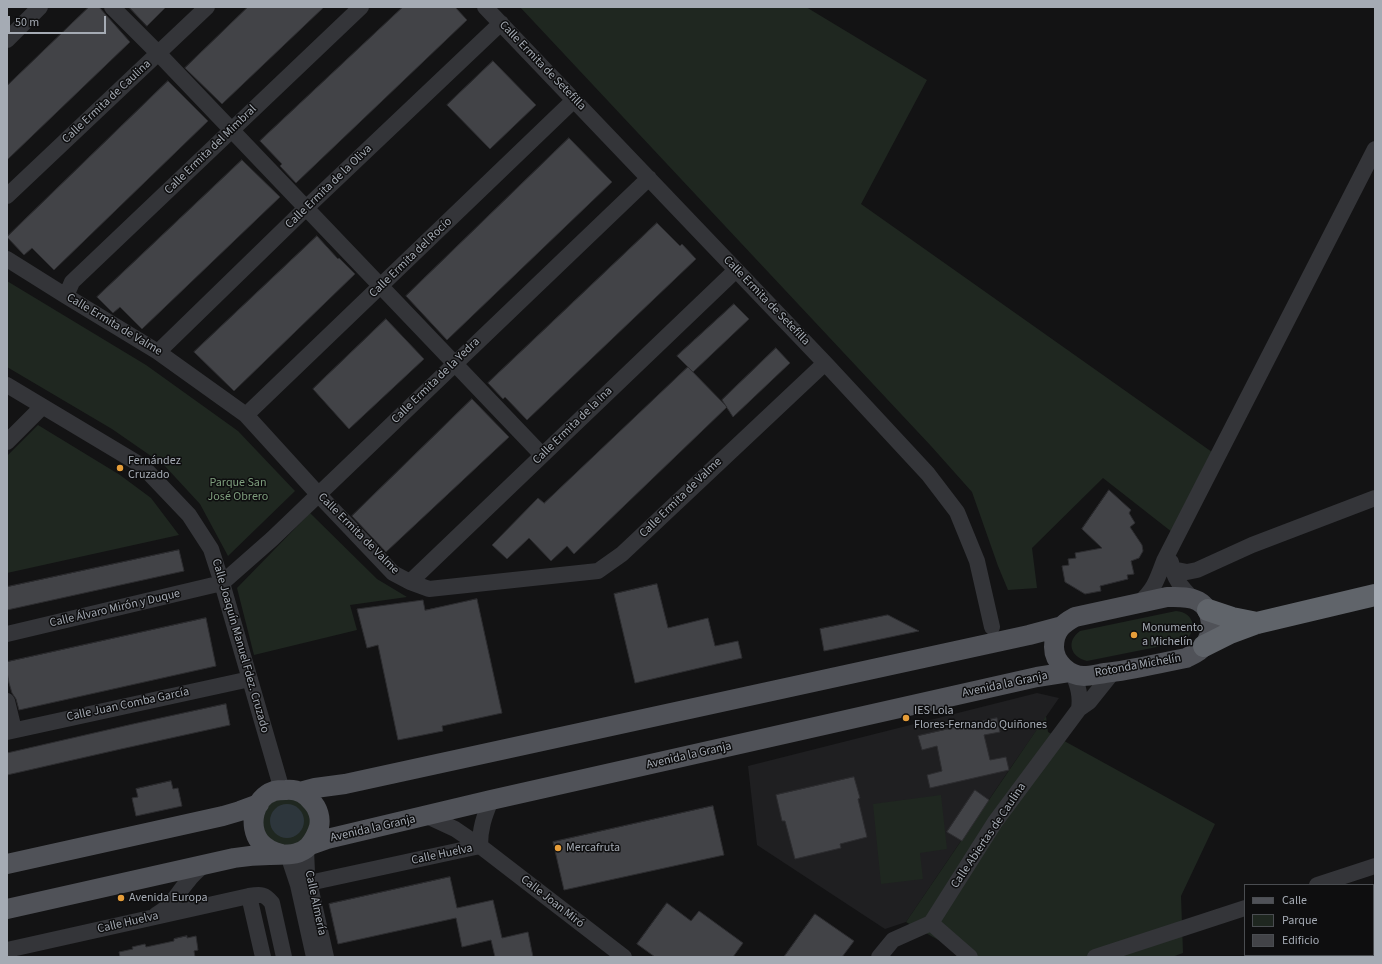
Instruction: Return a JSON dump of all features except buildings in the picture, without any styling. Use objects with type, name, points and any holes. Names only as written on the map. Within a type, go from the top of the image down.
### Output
[{"type":"highway","points":[[1204,646],[1230,633],[1257,623],[1375,595]]},
{"type":"highway","points":[[1196,601],[1232,618],[1257,623]]},
{"type":"main road","points":[[296,851],[271,851],[256,836],[253,820],[255,812],[265,797],[273,792],[345,784],[980,646],[1059,627],[1075,617],[1167,597],[1181,597],[1196,601],[1211,619],[1211,627],[1204,646]]},
{"type":"main road","points":[[1059,627],[1054,639],[1056,657],[1071,673]]},
{"type":"main road","name":"Rotonda Michelín","points":[[1071,673],[1084,676],[1186,658],[1197,653],[1204,646]]},
{"type":"main road","name":"Avenida la Granja","points":[[7,909],[251,855],[296,851],[327,839],[491,800],[1007,684],[1071,673]]},
{"type":"main road","name":"Avenida la Granja","points":[[291,791],[308,797],[319,813],[320,823],[314,841],[296,851]]},
{"type":"main road","points":[[7,864],[223,816],[259,804]]},
{"type":"street","points":[[8,38],[40,7]]},
{"type":"street","points":[[112,7],[232,130],[542,455]]},
{"type":"street","name":"Calle Ermita de Caulina","points":[[7,196],[207,7]]},
{"type":"street","name":"Calle Ermita del Mimbral","points":[[66,296],[72,282],[361,7]]},
{"type":"street","name":"Calle Ermita de Setefilla","points":[[485,7],[825,362],[928,474],[957,512],[977,561],[992,627]]},
{"type":"street","name":"Calle Ermita de la Oliva","points":[[158,352],[306,208],[501,23]]},
{"type":"street","name":"Calle Ermita del Rocío","points":[[246,415],[574,100]]},
{"type":"street","points":[[1138,603],[1151,591],[1158,579],[1164,561],[1375,149]]},
{"type":"street","name":"Calle Ermita de la Yedra","points":[[222,583],[272,539],[454,363],[649,178]]},
{"type":"street","name":"Calle Ermita de Valme","points":[[7,259],[158,352],[246,415],[393,573],[410,582],[429,589],[598,571],[622,554],[825,362]]},
{"type":"street","name":"Calle Ermita de la Ina","points":[[410,582],[736,270]]},
{"type":"street","name":"Calle Joaquín Manuel Fdez. Cruzado","points":[[7,385],[126,456],[148,472],[189,515],[211,549],[250,679],[291,791]]},
{"type":"street","points":[[7,442],[42,407]]},
{"type":"street","points":[[1172,569],[1187,572],[1197,570],[1252,545],[1375,498]]},
{"type":"street","points":[[1172,547],[1172,569],[1176,579],[1196,601]]},
{"type":"street","points":[[1196,601],[1193,576],[1197,570]]},
{"type":"street","name":"Calle Álvaro Mirón y Duque","points":[[7,634],[222,583]]},
{"type":"street","points":[[980,646],[988,636],[992,627],[999,634],[1012,639]]},
{"type":"street","name":"Calle Abiertas de Caulina","points":[[931,923],[995,822],[1080,709],[1089,702],[1113,672]]},
{"type":"street","points":[[1071,673],[1079,691],[1080,709]]},
{"type":"street","name":"Calle Juan Comba García","points":[[10,731],[250,679]]},
{"type":"street","points":[[7,701],[10,731]]},
{"type":"street","points":[[480,846],[482,822],[491,800]]},
{"type":"street","name":"Calle Joan Miró","points":[[428,816],[455,829],[480,846],[624,957]]},
{"type":"street","name":"Calle Huelva","points":[[309,883],[480,846]]},
{"type":"street","name":"Calle Almería","points":[[296,851],[307,873],[326,957]]},
{"type":"street","name":"Calle Almería","points":[[296,851],[298,885],[314,957]]},
{"type":"street","points":[[149,918],[168,906],[176,898],[188,880],[204,865]]},
{"type":"street","points":[[1320,884],[1375,866]]},
{"type":"street","name":"Calle Huelva","points":[[7,950],[260,894],[267,897],[272,903],[284,957]]},
{"type":"street","points":[[249,896],[263,957]]},
{"type":"street","points":[[1095,957],[1244,908]]},
{"type":"street","points":[[879,957],[893,940],[931,923],[970,957]]},
{"type":"shaded area","points":[[1037,693],[1059,698],[906,922],[885,929],[757,845],[748,766]]},
{"type":"shaded area","points":[[287,804],[299,809],[304,821],[299,833],[287,838],[275,833],[270,821],[275,809]]},
{"type":"green space","points":[[520,7],[806,7],[927,80],[861,204],[1219,457],[1177,536],[1103,478],[1032,548],[1037,588],[1008,590],[972,492],[931,446]]},
{"type":"green space","name":"Parque San José Obrero","points":[[7,281],[146,365],[238,431],[295,491],[228,556],[200,504],[164,465],[112,429],[7,367]]},
{"type":"green space","points":[[38,425],[120,475],[151,498],[179,535],[7,573],[7,456]]},
{"type":"green space","points":[[310,513],[377,579],[407,597],[350,605],[357,630],[254,655],[237,588]]},
{"type":"green space","points":[[1176,611],[1182,612],[1191,619],[1193,628],[1191,634],[1182,642],[1087,661],[1077,656],[1072,648],[1073,639],[1080,631]]},
{"type":"green space","points":[[1046,716],[1048,732],[1215,824],[1181,896],[1183,953],[1172,957],[969,957],[906,922]]},
{"type":"green space","points":[[941,795],[947,849],[920,853],[923,879],[881,884],[873,804]]},
{"type":"green space","points":[[286,798],[295,800],[303,805],[308,813],[310,822],[308,831],[303,839],[295,844],[286,846],[277,844],[269,839],[264,831],[262,822],[264,813],[269,805],[277,800]]},
{"type":"place","name":"Fernández Cruzado","points":[[120,468]]},
{"type":"place","name":"Monumento a Michelín","points":[[1134,635]]},
{"type":"place","name":"IES Lola Flores-Fernando Quiñones","points":[[906,718]]},
{"type":"place","name":"Mercafruta","points":[[558,848]]},
{"type":"place","name":"Avenida Europa","points":[[121,898]]}]
